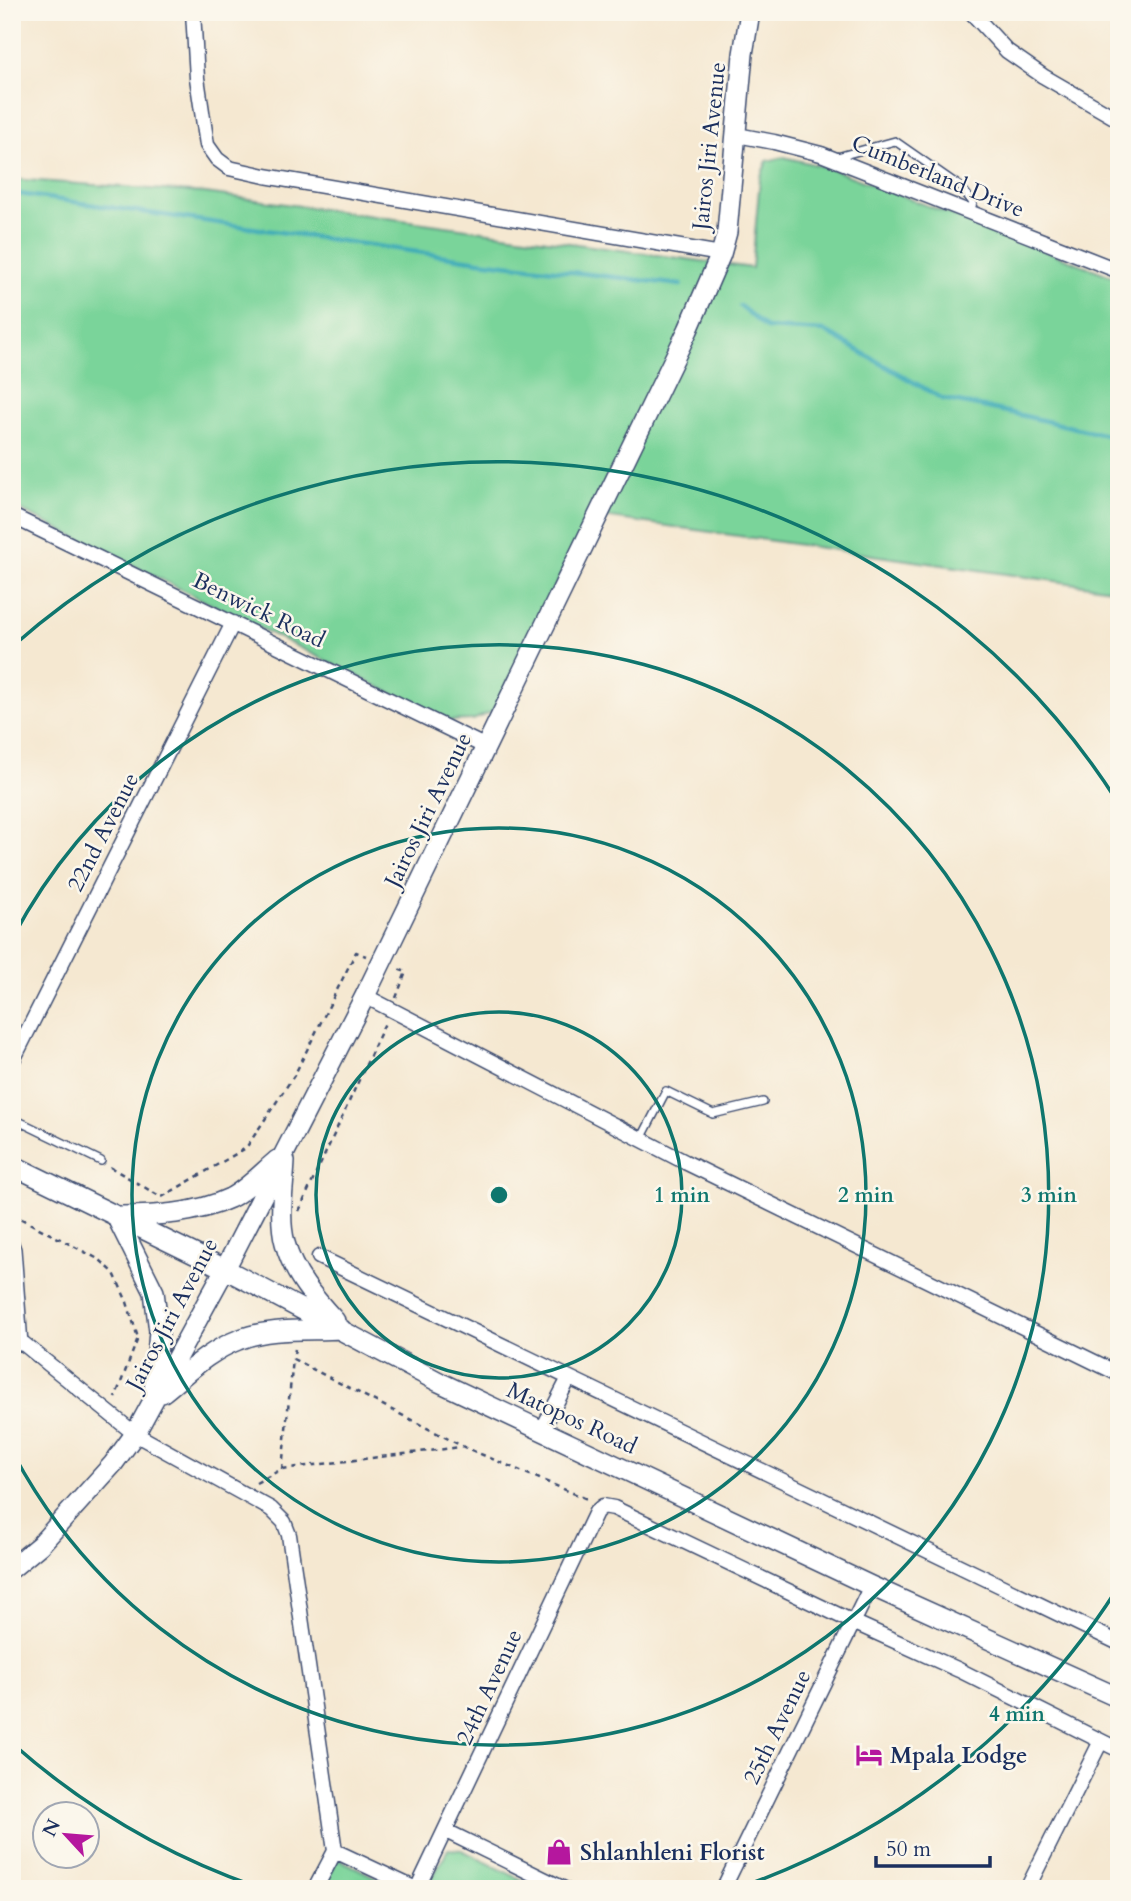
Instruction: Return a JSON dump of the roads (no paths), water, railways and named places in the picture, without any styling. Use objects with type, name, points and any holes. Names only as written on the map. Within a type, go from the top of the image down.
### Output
[{"type":"main road","points":[[737,12],[743,54]]},
{"type":"main road","name":"Jairos Jiri Avenue","points":[[12,1567],[40,1545],[113,1464],[135,1434],[225,1269],[365,996],[688,330],[721,254],[727,232],[743,54],[750,12]]},
{"type":"main road","points":[[153,1400],[159,1331],[154,1293],[116,1216],[152,1216],[193,1210],[231,1198],[285,1153]]},
{"type":"main road","points":[[285,1153],[285,1243],[312,1295],[342,1329]]},
{"type":"main road","name":"Matopos Road","points":[[12,1166],[225,1269],[439,1382],[541,1432],[1119,1698]]},
{"type":"main road","points":[[153,1400],[205,1358],[237,1340],[255,1335],[342,1329]]},
{"type":"street","points":[[193,12],[197,78],[207,145],[217,159],[229,168],[721,254]]},
{"type":"street","points":[[971,12],[1007,51],[1043,76],[1119,120]]},
{"type":"street","name":"Cumberland Drive","points":[[737,135],[774,142],[833,159],[1119,271]]},
{"type":"street","name":"Benwick Road","points":[[12,516],[486,747]]},
{"type":"street","name":"22nd Avenue","points":[[12,1062],[233,623]]},
{"type":"street","points":[[365,996],[641,1139],[1119,1374]]},
{"type":"street","points":[[319,1257],[1119,1643]]},
{"type":"street","points":[[18,1343],[135,1434],[241,1492],[278,1515],[284,1522],[289,1535],[335,1851],[315,1889]]},
{"type":"street","points":[[541,1432],[569,1378]]},
{"type":"street","name":"24th Avenue","points":[[417,1889],[596,1512],[603,1506],[614,1508],[853,1622]]},
{"type":"street","name":"25th Avenue","points":[[723,1889],[871,1586]]},
{"type":"street","points":[[853,1622],[959,1670],[1119,1750]]},
{"type":"street","points":[[1027,1889],[1101,1741]]},
{"type":"street","points":[[446,1831],[564,1889]]},
{"type":"street","points":[[335,1851],[417,1889]]},
{"type":"lane","points":[[833,159],[895,141],[961,187],[973,203],[970,212]]},
{"type":"lane","points":[[641,1139],[666,1091],[713,1115],[763,1102]]},
{"type":"lane","points":[[12,1118],[101,1161]]},
{"type":"lane","points":[[12,1235],[17,1249],[18,1343]]},
{"type":"waterway","points":[[12,193],[479,261],[681,285]]},
{"type":"waterway","points":[[740,306],[766,328],[824,331],[943,399],[1119,438]]},
{"type":"place","name":"Mpala Lodge","points":[[869,1755]]},
{"type":"place","name":"Shlanhleni Florist","points":[[559,1852]]}]
